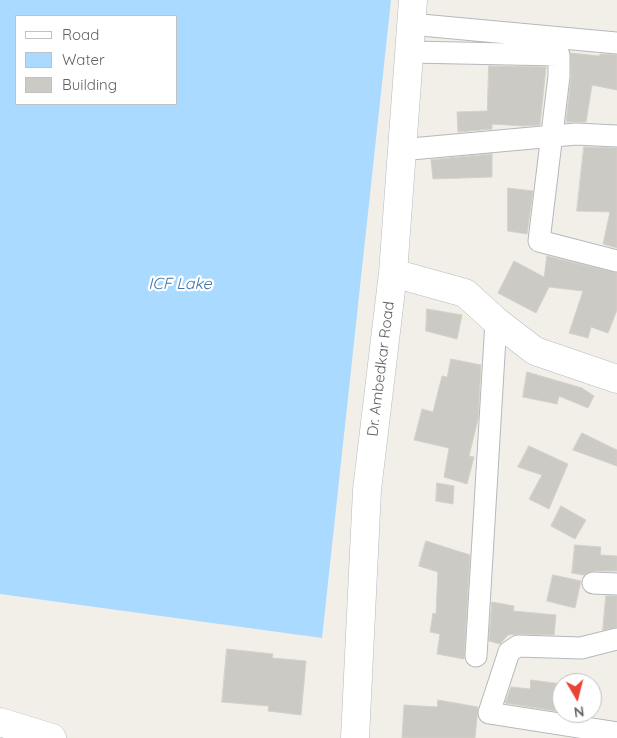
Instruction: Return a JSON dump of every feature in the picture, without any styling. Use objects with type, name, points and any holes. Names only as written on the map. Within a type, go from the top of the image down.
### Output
[{"type":"main road","name":"Dr. Ambedkar Road","points":[[355,738],[367,490],[393,273],[400,150],[410,52],[411,12]]},
{"type":"main road","points":[[393,273],[466,293],[496,321],[535,351],[617,380]]},
{"type":"main road","points":[[0,722],[52,738]]},
{"type":"street","points":[[411,12],[617,43]]},
{"type":"street","points":[[410,52],[558,55],[560,63],[539,241],[617,261]]},
{"type":"street","points":[[400,150],[576,134],[617,136]]},
{"type":"street","points":[[476,656],[496,321]]},
{"type":"street","points":[[593,583],[617,584]]},
{"type":"street","points":[[617,639],[581,648],[518,646],[510,652],[489,713],[617,733]]},
{"type":"water","name":"ICF Lake","points":[[0,0],[391,0],[322,638],[0,594]]},
{"type":"building","points":[[571,53],[599,56],[600,54],[617,55],[617,90],[592,85],[586,122],[566,122],[571,77]]},
{"type":"building","points":[[489,66],[546,67],[540,125],[492,124],[492,129],[458,132],[457,112],[487,111]]},
{"type":"building","points":[[584,147],[617,148],[617,248],[603,244],[610,212],[577,211]]},
{"type":"building","points":[[492,154],[492,177],[433,179],[431,160]]},
{"type":"building","points":[[508,188],[533,191],[527,234],[508,231]]},
{"type":"building","points":[[547,256],[617,273],[617,310],[608,333],[591,327],[588,338],[569,333],[583,291],[549,287],[536,313],[498,293],[514,261],[544,277]]},
{"type":"building","points":[[427,309],[462,315],[457,339],[426,331]]},
{"type":"building","points":[[451,359],[481,365],[478,419],[469,456],[474,457],[467,484],[444,477],[449,448],[414,440],[422,409],[433,412],[442,376],[447,377]]},
{"type":"building","points":[[527,372],[582,388],[594,396],[588,408],[559,396],[557,404],[523,397]]},
{"type":"building","points":[[582,433],[617,450],[617,466],[573,450]]},
{"type":"building","points":[[529,446],[568,464],[549,509],[529,499],[542,475],[518,467]]},
{"type":"building","points":[[437,483],[454,486],[453,504],[436,501]]},
{"type":"building","points":[[561,506],[586,520],[575,539],[551,526]]},
{"type":"building","points":[[426,541],[470,555],[464,659],[437,654],[440,634],[430,632],[433,613],[436,614],[438,572],[419,566]]},
{"type":"building","points":[[575,545],[601,547],[600,555],[617,556],[617,571],[594,571],[584,575],[572,573]]},
{"type":"building","points":[[553,575],[581,581],[575,608],[547,601]]},
{"type":"building","points":[[606,596],[617,596],[617,627],[603,630]]},
{"type":"building","points":[[492,602],[514,606],[513,611],[556,615],[554,635],[518,634],[508,635],[500,644],[489,641]]},
{"type":"building","points":[[227,649],[273,654],[272,658],[306,661],[301,715],[268,711],[269,706],[222,702]]},
{"type":"building","points":[[531,680],[552,683],[552,710],[505,703],[511,687],[530,689]]},
{"type":"building","points":[[438,700],[478,707],[475,738],[402,738],[404,705],[437,707]]}]
